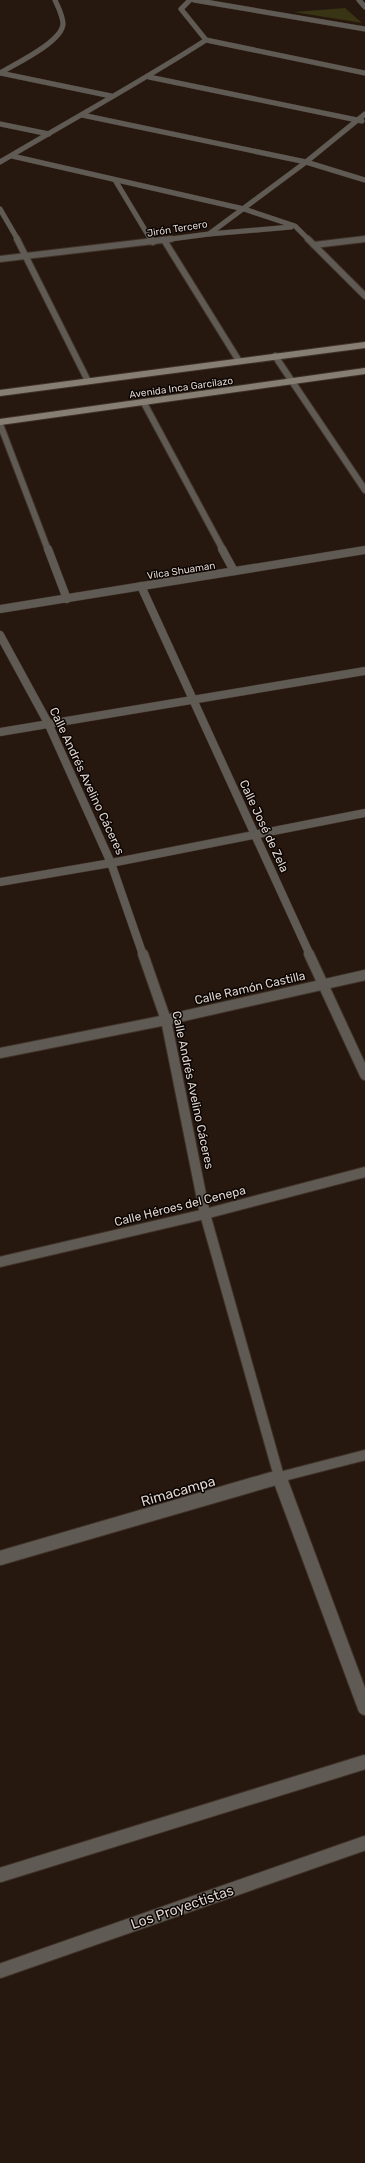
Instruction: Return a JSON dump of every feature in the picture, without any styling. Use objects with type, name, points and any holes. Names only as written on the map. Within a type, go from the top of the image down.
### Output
[{"type":"main road","name":"Avenida Inca Garcilazo","points":[[0,393],[365,345]]},
{"type":"main road","name":"Avenida Inca Garcilazo","points":[[0,423],[365,371]]},
{"type":"street","points":[[0,73],[43,47],[60,34],[63,24],[55,0]]},
{"type":"street","points":[[190,0],[181,9],[206,40],[365,73]]},
{"type":"street","points":[[194,0],[365,29]]},
{"type":"street","points":[[359,0],[365,7]]},
{"type":"street","points":[[0,162],[82,115],[111,96],[149,77],[206,40]]},
{"type":"street","points":[[0,73],[111,96]]},
{"type":"street","points":[[149,77],[365,122]]},
{"type":"street","name":"Jirón Tercero","points":[[0,259],[153,242],[209,234],[306,162],[365,114]]},
{"type":"street","points":[[82,115],[306,162],[365,180]]},
{"type":"street","points":[[0,124],[49,134]]},
{"type":"street","points":[[12,156],[244,209],[295,226],[365,296]]},
{"type":"street","points":[[115,180],[153,242]]},
{"type":"street","points":[[0,209],[27,256],[88,381]]},
{"type":"street","points":[[209,234],[295,226]]},
{"type":"street","points":[[314,245],[365,239]]},
{"type":"street","points":[[164,240],[239,361]]},
{"type":"street","points":[[275,356],[365,490]]},
{"type":"street","points":[[144,403],[234,571]]},
{"type":"street","points":[[0,423],[67,599]]},
{"type":"street","name":"Vilca Shuaman","points":[[0,609],[365,550]]},
{"type":"street","name":"Calle José de Zela","points":[[141,586],[365,1075]]},
{"type":"street","name":"Calle Andrés Avelino Cáceres","points":[[0,635],[48,724],[111,863],[166,1020],[205,1214],[280,1477],[365,1708]]},
{"type":"street","points":[[0,732],[365,671]]},
{"type":"street","points":[[0,882],[111,863],[365,813]]},
{"type":"street","name":"Calle Ramón Castilla","points":[[0,1053],[166,1020],[365,975]]},
{"type":"street","name":"Calle Héroes del Cenepa","points":[[0,1262],[205,1214],[365,1172]]},
{"type":"street","name":"Rimacampa","points":[[0,1558],[280,1477],[365,1455]]},
{"type":"street","points":[[0,1875],[365,1762]]},
{"type":"street","name":"Los Proyectistas","points":[[0,1971],[365,1843]]},
{"type":"shaded area","points":[[345,8],[362,23],[294,12]]}]
